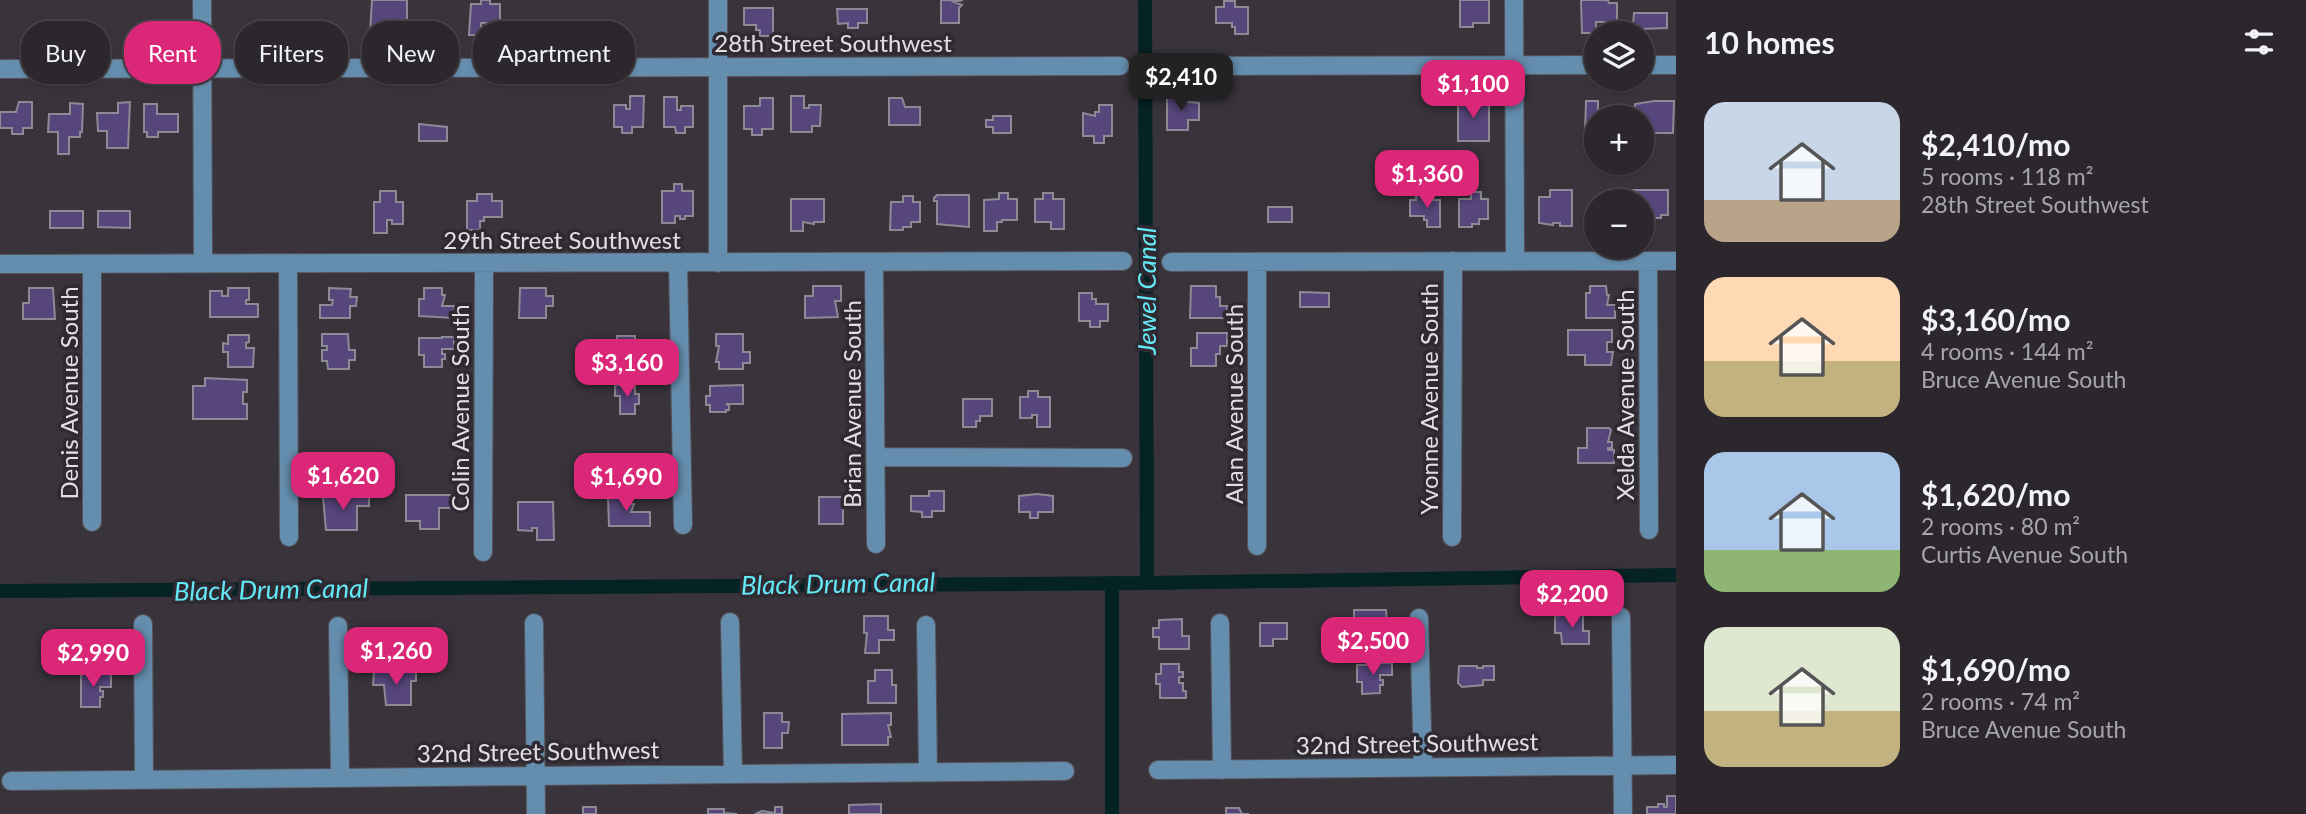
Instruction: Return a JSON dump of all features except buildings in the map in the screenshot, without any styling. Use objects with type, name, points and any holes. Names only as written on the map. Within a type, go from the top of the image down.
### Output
[{"type":"street","points":[[202,0],[202,21]]},
{"type":"street","points":[[718,0],[718,263]]},
{"type":"street","points":[[1514,0],[1515,260]]},
{"type":"street","points":[[1169,66],[1584,65]]},
{"type":"street","points":[[1654,65],[1676,65]]},
{"type":"street","name":"28th Street Southwest","points":[[221,69],[1120,66]]},
{"type":"street","name":"28th Street Southwest","points":[[0,69],[124,69]]},
{"type":"street","points":[[202,84],[203,263]]},
{"type":"street","name":"29th Street Southwest","points":[[0,264],[1123,261]]},
{"type":"street","name":"Yvonne Avenue South","points":[[1452,537],[1453,261]]},
{"type":"street","name":"Xelda Avenue South","points":[[1648,261],[1649,530]]},
{"type":"street","points":[[1171,262],[1676,261]]},
{"type":"street","name":"Alan Avenue South","points":[[1257,262],[1257,545]]},
{"type":"street","name":"Colin Avenue South","points":[[483,552],[484,263]]},
{"type":"street","points":[[678,263],[683,524]]},
{"type":"street","name":"Brian Avenue South","points":[[874,263],[876,544]]},
{"type":"street","points":[[288,264],[289,537]]},
{"type":"street","name":"Denis Avenue South","points":[[92,265],[92,522]]},
{"type":"street","points":[[876,457],[1123,458]]},
{"type":"street","points":[[1621,617],[1623,814]]},
{"type":"street","points":[[1419,618],[1423,767]]},
{"type":"street","points":[[534,622],[536,814]]},
{"type":"street","points":[[730,622],[733,774]]},
{"type":"street","points":[[1220,623],[1222,770]]},
{"type":"street","points":[[143,624],[144,780]]},
{"type":"street","points":[[926,625],[928,772]]},
{"type":"street","points":[[338,626],[340,777]]},
{"type":"street","name":"32nd Street Southwest","points":[[1158,770],[1676,765]]},
{"type":"street","name":"32nd Street Southwest","points":[[11,782],[1065,771]]},
{"type":"waterway","name":"Jewel Canal","points":[[1145,0],[1147,583]]},
{"type":"waterway","name":"Black Drum Canal","points":[[0,591],[1147,583],[1676,575]]},
{"type":"waterway","name":"Jewel Canal","points":[[1112,583],[1112,814]]}]
